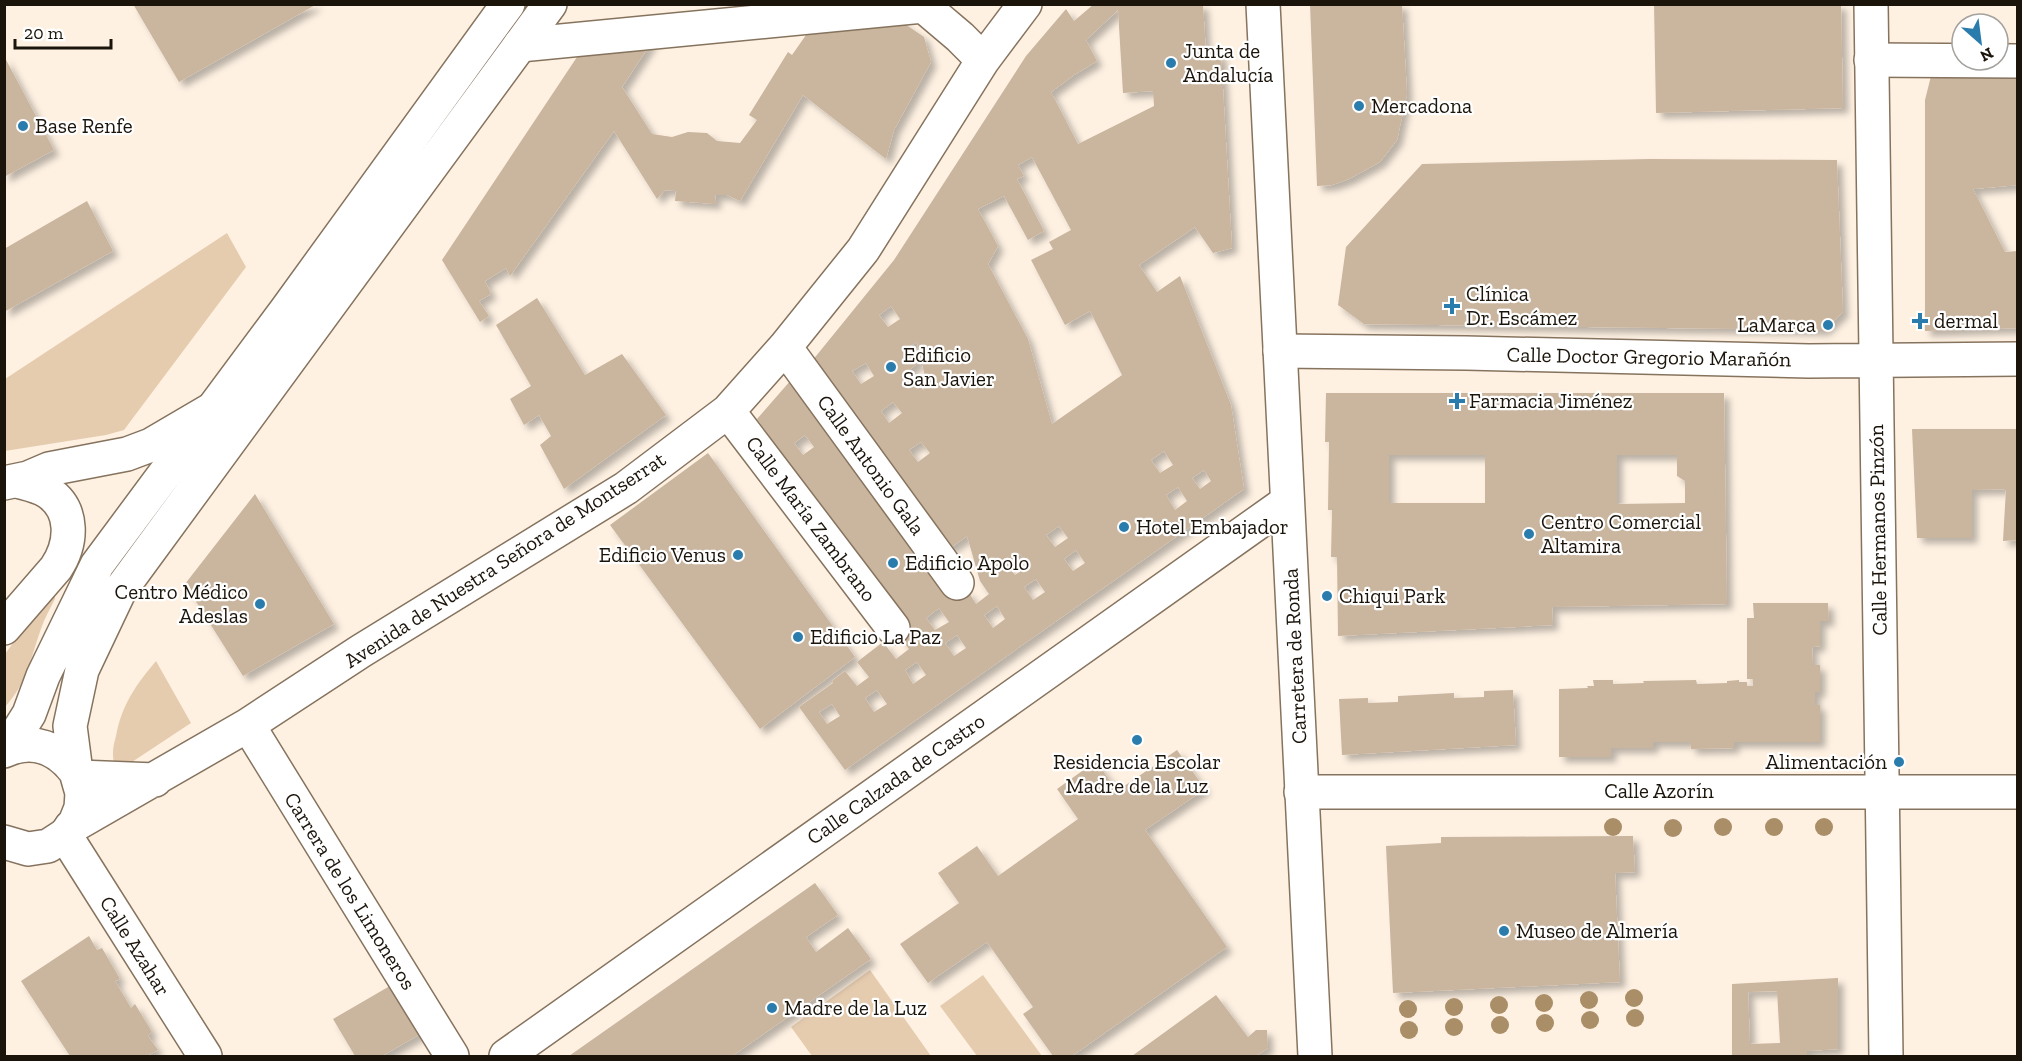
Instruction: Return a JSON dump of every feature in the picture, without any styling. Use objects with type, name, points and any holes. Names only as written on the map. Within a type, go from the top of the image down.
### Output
[{"type":"street","points":[[6,750],[29,714],[43,676],[97,565],[287,309],[508,4]]},
{"type":"street","points":[[68,831],[75,823],[81,808],[82,792],[70,726],[82,670],[119,592],[550,4]]},
{"type":"street","name":"Avenida de Nuestra Señora de Montserrat","points":[[12,852],[48,846],[68,831],[248,725],[362,651],[626,489],[728,411],[785,347],[863,250],[983,60],[1025,4]]},
{"type":"street","name":"Carretera de Ronda","points":[[1263,4],[1315,1056]]},
{"type":"street","name":"Calle Hermanos Pinzón","points":[[1870,4],[1886,1056]]},
{"type":"street","points":[[520,45],[922,5],[983,60]]},
{"type":"street","points":[[1871,60],[2018,61]]},
{"type":"street","name":"Calle Antonio Gala","points":[[785,347],[957,583]]},
{"type":"street","name":"Calle Doctor Gregorio Marañón","points":[[1280,351],[1875,361],[2018,359]]},
{"type":"street","points":[[11,482],[49,469],[127,454],[159,441],[210,411]]},
{"type":"street","name":"Calle María Zambrano","points":[[728,411],[893,628]]},
{"type":"street","points":[[4,628],[61,561],[69,530],[66,515],[56,498],[37,486],[11,482]]},
{"type":"street","name":"Calle Calzada de Castro","points":[[506,1056],[1287,502]]},
{"type":"street","points":[[56,568],[63,576],[70,576],[85,572],[97,565]]},
{"type":"street","name":"Carrera de los Limoneros","points":[[248,725],[452,1056]]},
{"type":"street","points":[[6,750],[22,745],[38,745],[54,750],[67,759],[77,774]]},
{"type":"street","points":[[77,774],[155,780]]},
{"type":"street","name":"Calle Azorín","points":[[1301,792],[2018,792]]},
{"type":"street","name":"Calle Azahar","points":[[68,831],[205,1056]]},
{"type":"shaded area","points":[[227,233],[246,267],[124,430],[5,451],[5,379]]},
{"type":"shaded area","points":[[49,594],[55,595],[55,599],[42,625],[28,670],[19,688],[5,707],[5,654]]},
{"type":"shaded area","points":[[156,661],[191,723],[132,762],[122,766],[114,764],[114,746],[122,714],[136,687]]},
{"type":"shaded area","points":[[870,970],[931,1056],[812,1056],[791,1027]]},
{"type":"shaded area","points":[[983,975],[1042,1056],[977,1056],[940,1006]]},
{"type":"building","name":"Base Renfe","points":[[133,4],[317,4],[179,82]]},
{"type":"building","points":[[1094,4],[1203,4],[1206,54],[1221,53],[1232,248],[1213,253],[1195,227],[1139,265],[1157,292],[1180,276],[1231,405],[1244,489],[845,770],[799,707],[833,683],[832,681],[845,671],[857,686],[869,677],[857,662],[883,642],[896,659],[909,649],[900,637],[909,630],[757,419],[791,380],[951,600],[967,590],[976,604],[989,594],[980,581],[967,536],[946,551],[812,361],[894,260],[1026,56],[1066,9],[1074,21]],"holes":[[[1118,10],[1123,93],[1153,91],[1154,106],[1078,144],[1051,92],[1097,61],[1086,40]],[[1032,157],[1071,230],[1049,242],[1053,249],[1031,260],[1065,325],[1090,311],[1122,375],[1052,424],[1028,339],[988,264],[998,246],[978,209],[1004,196],[1028,240],[1044,231],[1017,179],[1024,176],[1018,165]],[[891,306],[900,319],[888,327],[879,315]],[[917,342],[927,385],[923,390],[909,370],[920,362],[910,346]],[[866,363],[874,376],[861,384],[852,371]],[[893,402],[902,413],[889,423],[881,411]],[[805,435],[814,447],[803,455],[794,443]],[[921,442],[930,453],[918,462],[909,450]],[[1164,451],[1173,465],[1160,473],[1151,460]],[[1204,470],[1211,481],[1200,489],[1192,478]],[[1178,487],[1187,501],[1175,510],[1166,495]],[[1059,526],[1068,538],[1055,547],[1046,535]],[[1076,550],[1085,563],[1073,571],[1064,559]],[[1020,554],[1028,566],[1015,575],[1006,564]],[[1036,579],[1045,592],[1033,600],[1024,587]],[[997,606],[1005,619],[993,628],[984,615]],[[939,608],[949,622],[935,630],[926,618]],[[957,635],[966,648],[954,656],[945,643]],[[917,662],[926,675],[913,684],[905,670]],[[877,690],[887,704],[874,712],[865,698]],[[832,704],[840,716],[827,724],[819,712]]]},
{"type":"building","name":"Mercadona","points":[[1310,4],[1402,4],[1407,94],[1397,140],[1380,162],[1349,179],[1332,185],[1317,186]]},
{"type":"building","points":[[1654,4],[1841,4],[1843,108],[1656,113]]},
{"type":"building","points":[[899,20],[924,37],[931,62],[894,130],[886,159],[803,95],[740,201],[727,195],[715,195],[716,204],[675,201],[676,191],[665,190],[657,199],[614,131],[510,276],[506,268],[485,281],[491,294],[479,301],[489,316],[480,322],[442,260],[581,51],[653,40],[622,87],[652,134],[672,137],[688,132],[707,133],[717,141],[740,143],[757,120],[749,115],[788,52],[792,55],[813,25]]},
{"type":"building","name":"Base Renfe","points":[[4,56],[54,150],[4,177]]},
{"type":"building","points":[[1931,76],[2018,77],[2018,185],[1973,189],[2005,252],[2018,251],[2018,328],[1925,331],[1925,100]]},
{"type":"building","points":[[1650,159],[1837,160],[1843,312],[1824,330],[1364,324],[1338,305],[1346,247],[1422,164]]},
{"type":"building","points":[[87,201],[113,251],[4,312],[4,249]]},
{"type":"building","points":[[537,298],[585,375],[622,354],[666,415],[564,489],[540,445],[551,436],[539,415],[524,425],[510,399],[531,386],[496,325]]},
{"type":"building","name":"Centro Comercial Altamira","points":[[1326,393],[1724,393],[1727,604],[1552,607],[1553,625],[1338,636],[1337,557],[1331,557],[1332,510],[1328,510],[1329,442],[1325,442]],"holes":[[[1389,455],[1485,455],[1485,503],[1389,503]],[[1617,455],[1677,455],[1677,476],[1685,481],[1685,503],[1617,504]]]},
{"type":"building","points":[[1912,429],[2018,429],[2018,540],[2003,541],[2006,489],[1972,490],[1972,538],[1917,538]]},
{"type":"building","points":[[708,453],[855,657],[760,729],[610,525]]},
{"type":"building","name":"Centro Médico Adeslas","points":[[255,494],[334,624],[243,676],[185,584]]},
{"type":"building","points":[[1753,603],[1828,603],[1829,621],[1820,621],[1820,646],[1812,647],[1813,665],[1820,665],[1820,692],[1815,692],[1815,705],[1820,705],[1820,742],[1734,742],[1734,748],[1691,749],[1690,742],[1653,742],[1653,748],[1611,748],[1611,757],[1559,757],[1559,689],[1588,688],[1587,686],[1594,686],[1593,680],[1613,680],[1613,684],[1696,680],[1697,684],[1727,683],[1727,681],[1739,680],[1739,682],[1747,682],[1747,686],[1753,686],[1753,679],[1747,679],[1747,618],[1754,618]]},
{"type":"building","points":[[1513,690],[1516,745],[1342,755],[1339,699],[1368,698],[1368,703],[1398,702],[1398,696],[1454,693],[1454,698],[1484,697],[1484,691]]},
{"type":"building","points":[[1177,750],[1205,789],[1145,830],[1227,947],[1072,1056],[1053,1056],[1023,1014],[1033,1007],[987,942],[928,983],[900,944],[959,903],[938,873],[977,846],[998,876],[1078,819],[1057,789],[1096,761],[1117,791]]},
{"type":"building","name":"Museo de Almería","points":[[1633,836],[1635,872],[1615,873],[1620,982],[1393,993],[1386,846],[1441,843],[1441,837]]},
{"type":"building","name":"Madre de la Luz","points":[[815,883],[838,915],[806,937],[816,952],[848,928],[871,959],[732,1056],[569,1056]]},
{"type":"building","points":[[89,936],[97,950],[102,948],[120,979],[115,981],[131,1008],[135,1004],[152,1032],[148,1036],[158,1050],[147,1056],[70,1056],[21,981]]},
{"type":"building","points":[[1838,978],[1838,1049],[1807,1051],[1807,1056],[1732,1056],[1732,984]],"holes":[[[1777,991],[1780,1043],[1750,1044],[1748,992]]]},
{"type":"building","points":[[395,983],[424,1032],[382,1056],[355,1056],[333,1019]]},
{"type":"building","points":[[1216,995],[1248,1037],[1256,1030],[1267,1030],[1268,1048],[1256,1056],[1132,1056]]},
{"type":"place","name":"Junta de Andalucía","points":[[1171,63]]},
{"type":"place","name":"Mercadona","points":[[1359,106]]},
{"type":"place","name":"Base Renfe","points":[[23,126]]},
{"type":"place","name":"Clínica Dr. Escámez","points":[[1452,306]]},
{"type":"place","name":"dermal","points":[[1920,321]]},
{"type":"place","name":"LaMarca","points":[[1828,325]]},
{"type":"place","name":"Edificio San Javier","points":[[891,367]]},
{"type":"place","name":"Farmacia Jiménez","points":[[1457,401]]},
{"type":"place","name":"Hotel Embajador","points":[[1124,527]]},
{"type":"place","name":"Centro Comercial Altamira","points":[[1529,534]]},
{"type":"place","name":"Edificio Venus","points":[[738,555]]},
{"type":"place","name":"Edificio Apolo","points":[[893,563]]},
{"type":"place","name":"Chiqui Park","points":[[1327,596]]},
{"type":"place","name":"Centro Médico Adeslas","points":[[260,604]]},
{"type":"place","name":"Edificio La Paz","points":[[798,637]]},
{"type":"place","name":"Residencia Escolar Madre de la Luz","points":[[1137,740]]},
{"type":"place","name":"Alimentación","points":[[1899,762]]},
{"type":"place","name":"Museo de Almería","points":[[1504,931]]},
{"type":"place","name":"Madre de la Luz","points":[[772,1008]]}]
